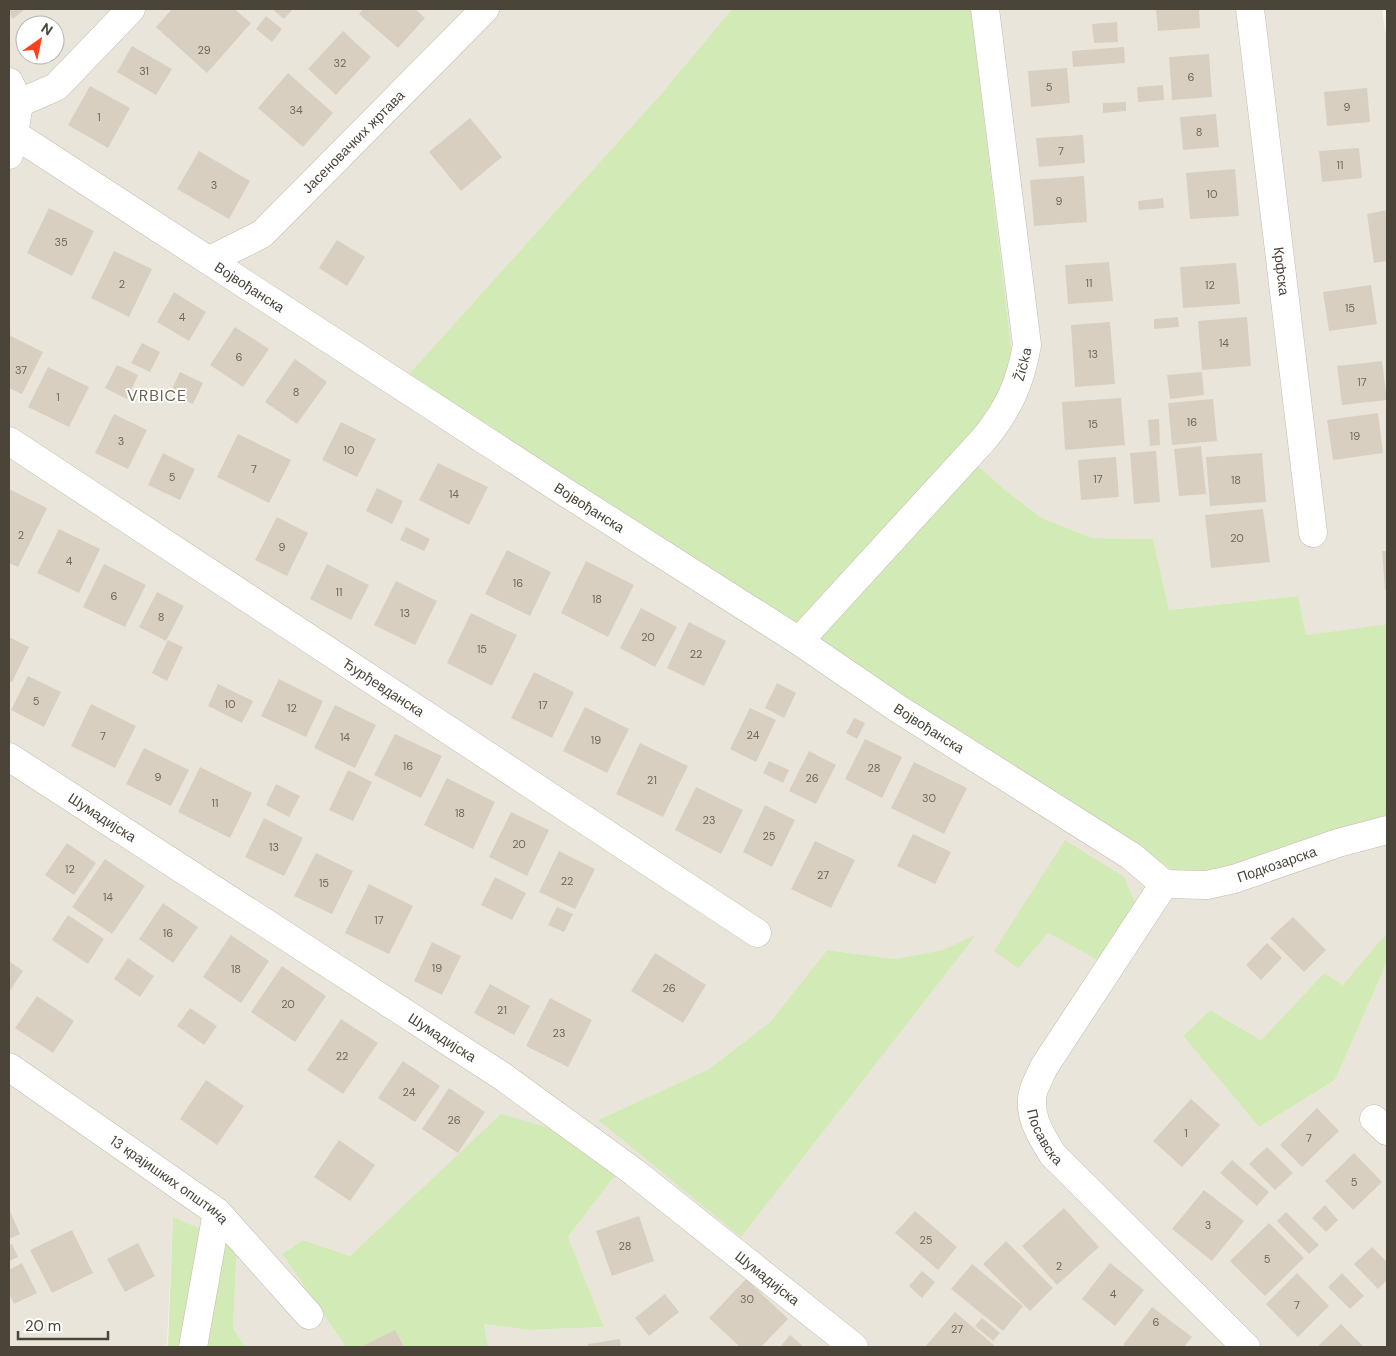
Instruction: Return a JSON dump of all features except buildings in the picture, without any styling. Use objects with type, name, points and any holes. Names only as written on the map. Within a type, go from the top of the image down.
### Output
[{"type":"street","points":[[12,144],[14,93],[56,87],[131,9]]},
{"type":"street","name":"Јасеновачких жртава","points":[[210,260],[262,234],[485,9]]},
{"type":"street","name":"Žička","points":[[799,641],[984,439],[1011,401],[1024,365],[1027,344],[985,9]]},
{"type":"street","name":"Крфска","points":[[1250,9],[1313,533]]},
{"type":"street","name":"Војвођанска","points":[[12,144],[210,260],[557,487],[799,641],[906,713],[1131,856],[1164,884]]},
{"type":"street","name":"Ђурђевданска","points":[[9,441],[756,933]]},
{"type":"street","name":"Шумадијска","points":[[9,757],[502,1076],[634,1172],[854,1347]]},
{"type":"street","name":"Подкозарска","points":[[1164,884],[1207,885],[1234,879],[1338,843],[1387,830]]},
{"type":"street","name":"Посавска","points":[[1164,884],[1044,1067],[1034,1090],[1032,1107],[1039,1131],[1054,1155],[1246,1347]]},
{"type":"street","name":"13 крајишких општина","points":[[9,1068],[218,1212],[309,1315]]},
{"type":"street","points":[[193,1347],[218,1212]]},
{"type":"shaded area","points":[[9,9],[732,9],[661,94],[401,383],[1387,820],[1387,935],[1343,985],[1324,973],[1261,1040],[1210,1010],[1183,1036],[1259,1127],[1335,1080],[1387,962],[1387,1347],[488,1347],[484,1324],[529,1330],[604,1327],[568,1237],[616,1174],[502,1114],[350,1256],[303,1240],[282,1254],[346,1347],[245,1347],[233,1328],[237,1245],[173,1218],[167,1345],[163,1347],[9,1347]],"holes":[[[1137,908],[1103,963],[1048,933]],[[975,936],[741,1236],[598,1120],[709,1069],[770,1022],[827,950],[895,959],[942,950]]]},
{"type":"shaded area","points":[[971,9],[1382,9],[1387,43],[1387,624],[1306,635],[1298,596],[1169,610],[1153,539],[1092,538],[1042,518],[1005,490],[960,450],[1003,387],[1012,355]]},
{"type":"green space","points":[[732,9],[971,9],[1012,355],[1003,387],[960,450],[1005,490],[1042,518],[1092,538],[1153,539],[1169,610],[1298,596],[1306,635],[1387,624],[1387,820],[1227,875],[1184,877],[401,383],[661,94]]},
{"type":"green space","points":[[1065,840],[1124,877],[1137,907],[1103,963],[1048,933],[1018,968],[994,951]]},
{"type":"green space","points":[[1386,934],[1387,962],[1335,1080],[1259,1127],[1183,1036],[1210,1010],[1261,1040],[1324,973],[1343,985]]},
{"type":"green space","points":[[976,935],[741,1237],[598,1120],[709,1069],[770,1022],[827,950],[895,959],[942,950]]},
{"type":"green space","points":[[501,1114],[549,1128],[616,1174],[568,1237],[604,1327],[529,1330],[484,1324],[488,1347],[346,1347],[282,1254],[303,1240],[350,1256]]},
{"type":"green space","points":[[173,1217],[237,1245],[233,1328],[245,1347],[163,1347],[168,1345]]},
{"type":"district","name":"VRBICE","points":[[157,395]]}]
